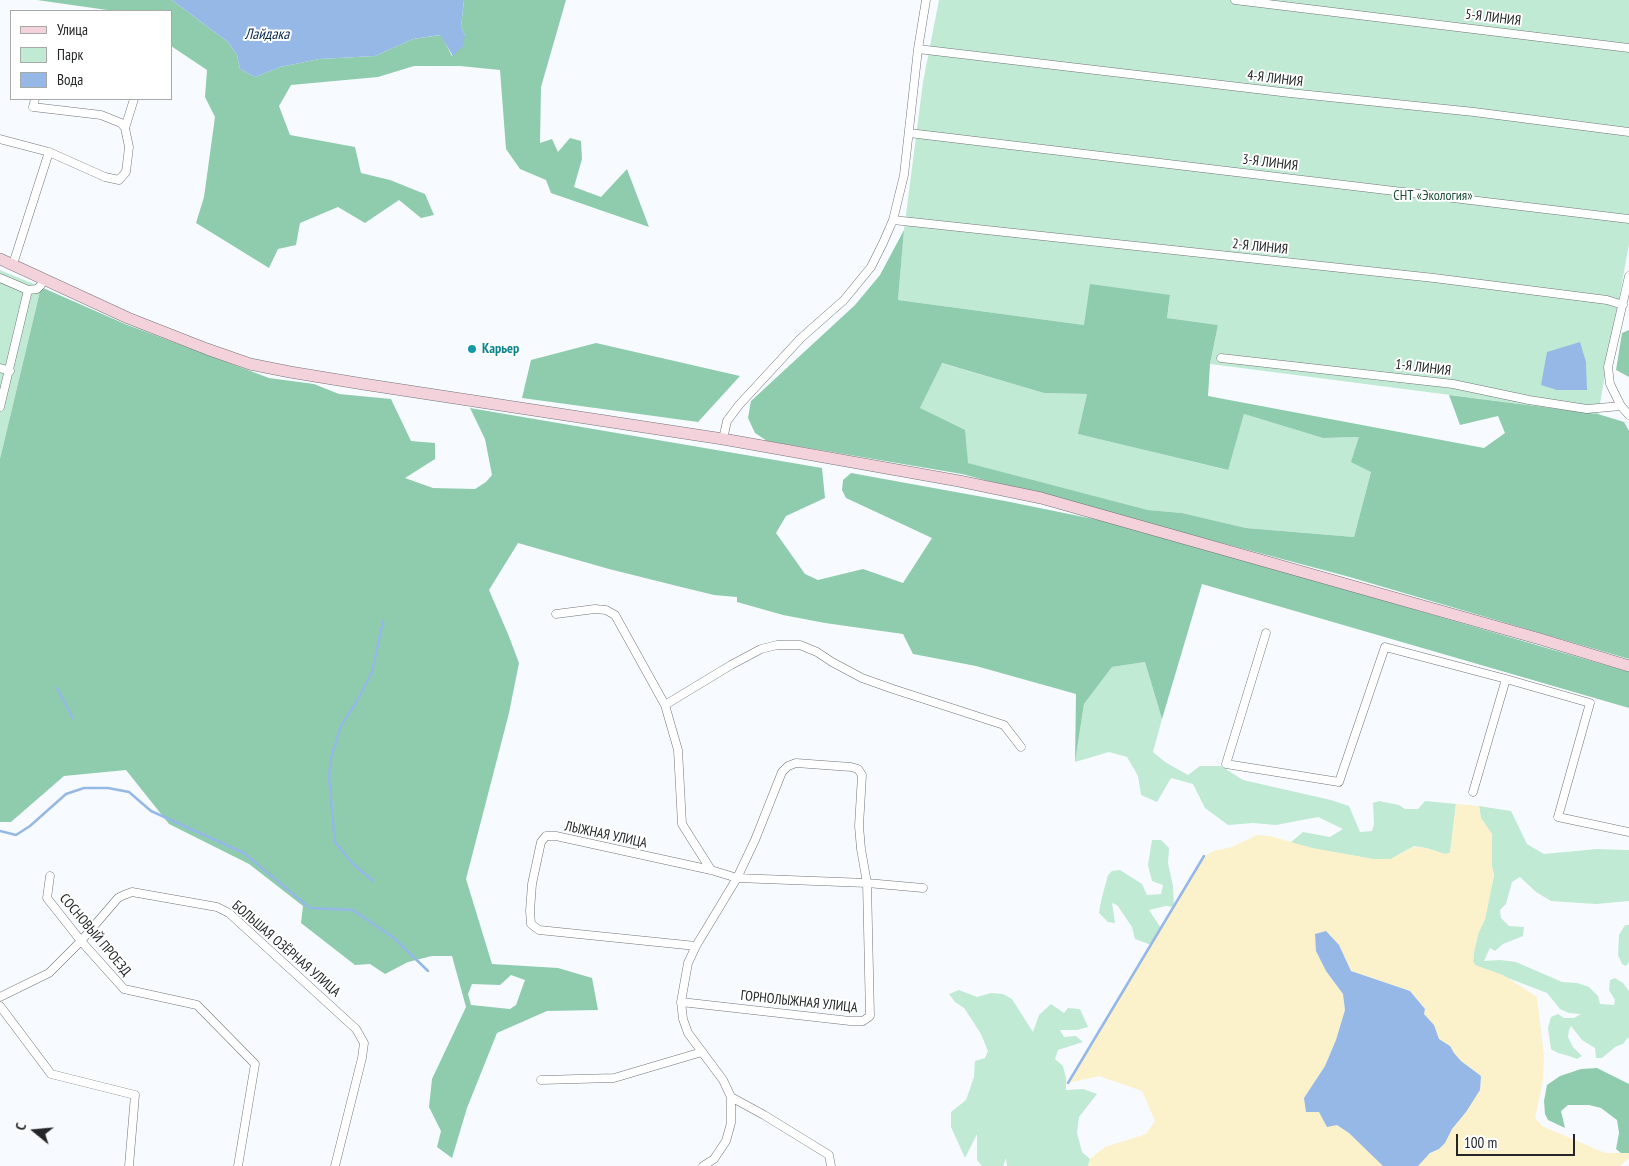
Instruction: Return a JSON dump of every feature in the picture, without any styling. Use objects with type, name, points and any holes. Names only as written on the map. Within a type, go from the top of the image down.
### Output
[{"type":"main road","points":[[0,259],[128,318],[207,350],[250,364],[363,384],[722,439],[959,481],[1041,498],[1521,633],[1629,666]]},
{"type":"street","points":[[722,439],[727,421],[739,405],[801,338],[844,300],[871,267],[893,220],[904,174],[918,49],[926,0]]},
{"type":"street","name":"5-Я ЛИНИЯ","points":[[1236,0],[1629,48]]},
{"type":"street","name":"4-Я ЛИНИЯ","points":[[918,49],[1290,93],[1464,111],[1629,132]]},
{"type":"street","points":[[0,139],[49,152],[105,177],[119,180],[126,172],[129,147],[122,123],[101,115],[33,107],[35,100]]},
{"type":"street","points":[[125,128],[134,100]]},
{"type":"street","name":"3-Я ЛИНИЯ","points":[[909,133],[1629,219]]},
{"type":"street","points":[[12,264],[49,152]]},
{"type":"street","name":"2-Я ЛИНИЯ","points":[[893,220],[1434,278],[1607,300],[1623,305]]},
{"type":"street","points":[[1629,276],[1608,367],[1610,384],[1621,406],[1629,415]]},
{"type":"street","points":[[0,278],[28,290],[37,289],[44,279]]},
{"type":"street","points":[[0,407],[28,290]]},
{"type":"street","name":"1-Я ЛИНИЯ","points":[[1221,358],[1452,384],[1529,400],[1586,409],[1621,406]]},
{"type":"street","points":[[0,368],[10,371]]},
{"type":"street","points":[[556,614],[606,610],[615,615],[665,705],[678,750],[682,824],[711,870]]},
{"type":"street","points":[[1266,632],[1226,764],[1339,782],[1385,647],[1590,703],[1558,817],[1629,832]]},
{"type":"street","points":[[665,705],[761,649],[777,646],[800,646],[817,652],[862,678],[1004,725],[1021,747]]},
{"type":"street","points":[[1473,792],[1506,679]]},
{"type":"street","name":"ГОРНОЛЫЖНАЯ УЛИЦА","points":[[681,1002],[850,1021],[864,1021],[870,1016],[867,883],[859,826],[862,775],[858,769],[796,763],[788,766],[782,772],[755,840],[737,878]]},
{"type":"street","name":"ЛЫЖНАЯ УЛИЦА","points":[[696,946],[539,930],[531,924],[530,911],[541,842],[546,836],[556,836],[711,870],[737,878]]},
{"type":"street","name":"СОСНОВЫЙ ПРОЕЗД","points":[[50,876],[47,898],[81,941],[124,989],[197,1006],[255,1064],[238,1166]]},
{"type":"street","points":[[703,1166],[714,1159],[726,1141],[732,1123],[731,1098],[723,1080],[688,1033],[683,1019],[681,1002],[688,963],[696,946],[737,878],[867,883],[923,888]]},
{"type":"street","name":"БОЛЬШАЯ ОЗЁРНАЯ УЛИЦА","points":[[0,997],[48,973],[81,941],[118,898],[132,892],[217,907],[229,913],[356,1029],[364,1043],[336,1166]]},
{"type":"street","points":[[0,1006],[51,1074],[135,1094],[130,1166]]},
{"type":"street","points":[[541,1080],[614,1078],[702,1052]]},
{"type":"street","points":[[731,1098],[764,1115],[829,1155],[831,1166]]},
{"type":"green space","points":[[37,0],[172,0],[228,42],[237,55],[240,69],[255,77],[280,67],[319,59],[375,56],[413,39],[441,35],[452,56],[465,35],[461,27],[464,0],[566,0],[541,87],[540,143],[552,139],[558,152],[570,138],[581,141],[582,159],[574,187],[601,197],[627,169],[649,227],[551,193],[546,180],[520,169],[506,149],[500,70],[460,66],[414,66],[378,77],[291,85],[279,106],[290,135],[355,147],[361,173],[390,180],[425,194],[434,215],[421,218],[399,200],[365,223],[338,207],[300,223],[296,245],[278,249],[269,268],[196,223],[204,197],[215,117],[205,97],[207,70],[172,47],[172,10],[107,10]]},
{"type":"green space","name":"СНТ «Экология»","points":[[939,0],[1629,0],[1629,244],[1598,414],[1210,364],[1218,325],[1167,318],[1170,296],[1084,325],[898,300],[904,230],[923,82]]},
{"type":"green space","points":[[904,230],[898,300],[1084,325],[1090,284],[1170,295],[1167,318],[1218,325],[1210,364],[1208,396],[1484,448],[1505,433],[1498,416],[1460,425],[1449,395],[1598,414],[1624,422],[1629,431],[1629,659],[1346,576],[962,474],[767,441],[755,433],[748,418],[751,401],[855,305],[880,275]],"holes":[[[942,363],[1044,393],[1087,394],[1078,434],[1228,470],[1244,414],[1323,438],[1359,437],[1351,462],[1371,472],[1354,537],[1246,528],[1182,513],[1148,510],[968,463],[965,430],[920,408]]]},
{"type":"green space","points":[[0,270],[41,287],[0,459]]},
{"type":"green space","points":[[41,287],[125,324],[269,378],[314,384],[339,394],[391,399],[411,441],[435,443],[435,459],[405,478],[433,488],[475,489],[486,482],[492,475],[485,439],[470,408],[822,468],[825,498],[786,516],[776,533],[805,574],[818,580],[863,569],[903,583],[932,538],[846,498],[842,490],[843,480],[851,473],[1005,501],[1128,526],[1629,672],[1629,708],[1202,584],[1162,719],[1145,662],[1112,667],[1084,704],[1075,762],[1076,694],[976,666],[913,654],[903,634],[783,615],[737,602],[737,597],[714,595],[677,586],[518,543],[489,590],[519,663],[509,713],[466,879],[492,964],[558,968],[592,978],[598,1010],[547,1011],[497,1033],[467,1108],[452,1158],[437,1147],[441,1131],[429,1107],[432,1079],[466,1007],[452,956],[432,956],[408,962],[385,974],[370,964],[355,965],[301,923],[303,906],[249,864],[169,824],[126,770],[64,776],[11,822],[0,822],[0,459]],"holes":[[[511,975],[525,980],[516,1005],[510,1009],[471,1005],[468,994],[472,984],[500,985]]]},
{"type":"green space","points":[[1629,330],[1629,377],[1616,370],[1622,333]]},
{"type":"green space","points":[[596,343],[740,376],[698,422],[522,398],[531,360]]},
{"type":"green space","points":[[941,363],[1044,393],[1087,394],[1079,434],[1227,470],[1244,414],[1323,438],[1359,437],[1371,472],[1354,537],[1246,528],[1182,513],[1148,510],[967,463],[920,408]]},
{"type":"green space","points":[[1145,662],[1162,719],[1153,752],[1165,762],[1188,775],[1200,766],[1221,766],[1243,780],[1331,800],[1349,806],[1360,832],[1372,831],[1374,824],[1373,803],[1379,801],[1399,805],[1405,809],[1418,809],[1425,801],[1456,804],[1450,853],[1445,854],[1414,846],[1391,859],[1373,859],[1290,843],[1303,832],[1330,837],[1343,829],[1318,817],[1276,825],[1253,823],[1228,825],[1205,808],[1193,784],[1171,778],[1157,802],[1141,795],[1138,776],[1127,757],[1109,752],[1075,762],[1084,704],[1112,667]]},
{"type":"green space","points":[[1479,806],[1511,811],[1527,844],[1544,854],[1597,849],[1629,850],[1629,901],[1596,904],[1551,901],[1536,892],[1520,877],[1512,882],[1506,904],[1500,910],[1501,918],[1509,926],[1524,927],[1523,936],[1503,944],[1495,951],[1490,948],[1484,961],[1516,962],[1562,982],[1577,983],[1589,987],[1598,996],[1600,1004],[1614,1005],[1615,1000],[1609,990],[1610,980],[1615,978],[1623,983],[1629,991],[1629,1040],[1628,1037],[1623,1044],[1615,1047],[1602,1058],[1596,1058],[1595,1048],[1582,1040],[1571,1026],[1568,1037],[1573,1047],[1582,1056],[1577,1059],[1551,1049],[1548,1028],[1551,1017],[1558,1014],[1564,1018],[1574,1018],[1581,1014],[1569,1013],[1560,1009],[1547,993],[1474,965],[1474,952],[1478,934],[1485,919],[1494,875],[1492,867],[1492,835],[1481,818]]},
{"type":"green space","points":[[1152,840],[1161,840],[1169,848],[1168,863],[1173,886],[1174,907],[1166,906],[1149,910],[1161,928],[1151,945],[1135,939],[1132,927],[1117,905],[1112,903],[1115,923],[1108,922],[1099,913],[1108,875],[1112,871],[1120,870],[1142,884],[1147,895],[1161,894],[1163,885],[1152,881],[1148,865]]},
{"type":"green space","points":[[1625,925],[1629,925],[1629,962],[1626,966],[1622,964],[1618,955],[1619,935]]},
{"type":"green space","points":[[959,990],[977,997],[991,993],[1003,994],[1012,999],[1033,1032],[1039,1015],[1051,1004],[1064,1013],[1068,1008],[1080,1009],[1088,1027],[1077,1030],[1060,1030],[1064,1037],[1076,1036],[1083,1042],[1058,1050],[1055,1059],[1063,1066],[1066,1090],[1083,1089],[1097,1094],[1079,1117],[1077,1133],[1082,1152],[1090,1159],[1088,1166],[1007,1166],[1006,1158],[1003,1166],[982,1166],[977,1160],[977,1134],[965,1158],[951,1127],[951,1112],[966,1100],[974,1077],[975,1061],[985,1058],[988,1051],[981,1034],[964,1008],[955,1002],[949,994]]},
{"type":"green space","points":[[1597,1068],[1629,1084],[1629,1153],[1621,1153],[1616,1149],[1619,1133],[1617,1120],[1601,1108],[1589,1105],[1568,1105],[1561,1111],[1565,1128],[1548,1120],[1545,1114],[1544,1101],[1547,1085],[1560,1076],[1581,1069]]},
{"type":"sand","points":[[1456,804],[1479,806],[1481,818],[1492,834],[1492,867],[1494,875],[1485,919],[1478,934],[1473,961],[1475,965],[1503,975],[1537,997],[1544,1056],[1543,1080],[1535,1118],[1542,1126],[1605,1153],[1629,1153],[1629,1158],[1620,1166],[1418,1166],[1425,1157],[1445,1143],[1452,1129],[1480,1090],[1481,1076],[1461,1061],[1450,1046],[1439,1039],[1434,1025],[1424,1014],[1425,1008],[1410,991],[1351,971],[1339,945],[1326,971],[1343,994],[1345,1010],[1336,1040],[1325,1066],[1304,1098],[1319,1112],[1349,1133],[1384,1166],[1088,1166],[1090,1159],[1105,1147],[1146,1134],[1155,1121],[1142,1091],[1099,1076],[1068,1083],[1204,856],[1214,851],[1232,847],[1257,835],[1270,836],[1312,848],[1372,859],[1391,859],[1413,847],[1426,848],[1445,854],[1450,853]]},
{"type":"water","name":"Лайдака","points":[[172,0],[464,0],[461,27],[465,35],[463,46],[453,56],[440,35],[413,39],[375,56],[319,59],[280,67],[255,77],[240,69],[237,55],[228,42]]},
{"type":"water","points":[[1580,342],[1586,362],[1587,390],[1557,390],[1541,385],[1547,352]]},
{"type":"water","points":[[1326,931],[1339,945],[1351,971],[1410,991],[1425,1009],[1424,1014],[1434,1025],[1439,1039],[1450,1046],[1461,1061],[1481,1076],[1480,1090],[1452,1129],[1445,1143],[1439,1149],[1430,1153],[1418,1166],[1383,1166],[1349,1133],[1337,1125],[1327,1127],[1319,1112],[1306,1112],[1304,1098],[1325,1066],[1336,1040],[1345,1010],[1343,994],[1326,971],[1316,951],[1315,934]]},
{"type":"waterway","points":[[373,881],[353,864],[335,842],[329,778],[331,758],[341,726],[356,703],[372,672],[383,621]]},
{"type":"waterway","points":[[57,688],[73,718]]},
{"type":"waterway","points":[[0,831],[16,835],[30,826],[66,794],[84,788],[108,788],[129,792],[151,811],[244,853],[310,908],[353,910],[394,938],[428,971]]},
{"type":"waterway","points":[[1068,1083],[1204,856]]},
{"type":"place","name":"Карьер","points":[[472,349]]}]
